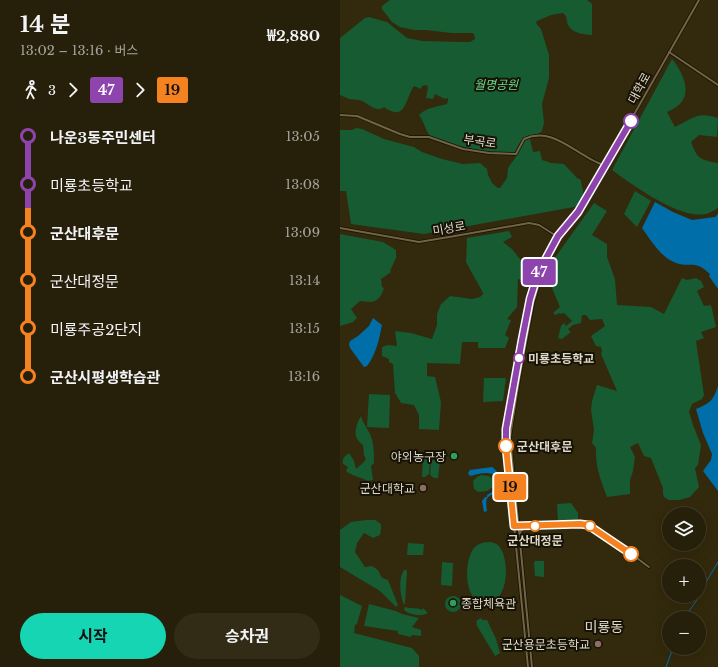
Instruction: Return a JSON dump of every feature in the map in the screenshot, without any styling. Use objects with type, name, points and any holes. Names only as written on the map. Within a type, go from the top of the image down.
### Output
[{"type":"street","name":"대학로","points":[[528,667],[506,445],[506,429],[529,305],[538,273],[558,236],[578,212],[698,0]]},
{"type":"street","points":[[669,52],[718,85]]},
{"type":"street","name":"부곡로","points":[[340,115],[357,116],[410,137],[429,137],[463,149],[489,153],[516,154],[524,139],[543,135],[568,144],[604,166]]},
{"type":"street","name":"미성로","points":[[340,228],[419,242],[529,223],[539,225],[558,236]]},
{"type":"street","name":"대학로","points":[[532,667],[510,448],[510,431],[533,304],[542,274],[543,265]]},
{"type":"street","points":[[518,518],[521,523],[526,526]]},
{"type":"street","points":[[514,526],[588,525],[602,533],[649,568]]},
{"type":"street","points":[[519,534],[526,526]]},
{"type":"green space","name":"월명공원","points":[[390,0],[587,0],[592,4],[592,35],[578,33],[570,28],[565,14],[563,13],[551,15],[537,21],[536,23],[541,29],[549,55],[549,78],[542,104],[544,123],[542,131],[538,134],[524,138],[513,153],[481,150],[431,138],[419,115],[429,109],[447,104],[448,98],[445,99],[435,94],[433,99],[426,98],[428,88],[427,85],[422,86],[421,89],[414,86],[404,107],[401,111],[397,112],[391,111],[384,107],[381,109],[375,109],[360,100],[349,99],[340,95],[340,38],[365,18],[369,17],[387,22],[407,38],[422,41],[470,42],[475,39],[474,34],[472,33],[414,30],[400,27],[392,22],[382,9],[382,6]]},
{"type":"green space","points":[[672,59],[681,74],[686,88],[682,102],[667,112],[675,127],[695,117],[705,115],[718,118],[717,137],[699,135],[691,142],[695,152],[700,158],[718,163],[718,207],[711,212],[700,215],[688,213],[660,202],[612,170]]},
{"type":"green space","points":[[356,128],[362,129],[384,139],[414,147],[422,152],[442,159],[463,164],[480,163],[487,169],[492,183],[498,188],[500,188],[507,178],[508,168],[523,143],[530,139],[533,152],[540,151],[542,160],[551,163],[564,164],[577,178],[581,180],[583,195],[574,207],[424,234],[351,224],[346,191],[340,191],[340,130],[352,130]]},
{"type":"green space","points":[[635,191],[651,201],[637,227],[624,214]]},
{"type":"green space","points":[[594,203],[607,211],[592,235],[607,244],[607,257],[615,279],[617,305],[651,307],[664,314],[682,278],[687,280],[696,278],[701,281],[704,287],[697,291],[704,306],[711,305],[716,327],[701,332],[704,338],[696,341],[704,395],[702,399],[692,404],[689,412],[701,445],[698,465],[695,468],[699,487],[690,497],[680,500],[669,500],[664,497],[663,488],[651,458],[644,456],[638,443],[630,447],[635,457],[630,480],[630,494],[607,497],[597,467],[596,448],[592,443],[594,430],[591,410],[592,401],[597,385],[617,391],[601,354],[601,347],[596,346],[591,336],[605,326],[602,319],[590,320],[586,315],[582,315],[581,323],[573,325],[568,329],[571,332],[562,339],[558,338],[561,326],[564,323],[566,326],[572,321],[564,313],[559,313],[556,315],[553,313],[560,307],[552,288],[546,282],[549,269],[554,259]]},
{"type":"green space","points":[[509,231],[512,237],[503,242],[512,249],[524,264],[522,280],[518,279],[517,307],[507,319],[511,320],[505,335],[509,338],[505,348],[478,348],[478,342],[462,342],[460,364],[427,363],[427,376],[435,377],[441,402],[439,430],[419,429],[419,415],[414,405],[401,403],[395,393],[393,364],[389,362],[389,359],[382,356],[382,347],[388,345],[397,346],[395,331],[411,333],[432,339],[437,325],[437,314],[441,304],[450,296],[472,299],[480,297],[483,294],[482,291],[466,262],[467,238]]},
{"type":"green space","points":[[340,234],[383,242],[396,250],[396,258],[390,271],[391,272],[381,279],[382,287],[384,288],[379,298],[373,302],[360,301],[351,309],[357,318],[353,322],[340,326]]},
{"type":"green space","points":[[484,378],[506,378],[503,401],[483,402]]},
{"type":"green space","points":[[369,394],[390,395],[389,428],[367,427]]},
{"type":"green space","points":[[361,416],[370,434],[374,448],[374,463],[371,466],[373,480],[368,481],[348,473],[346,471],[348,467],[343,464],[344,458],[349,453],[354,461],[356,469],[366,459],[363,445],[357,439],[356,435],[357,424]]},
{"type":"green space","points":[[423,459],[430,459],[429,474],[425,477],[422,477]]},
{"type":"green space","points":[[431,460],[440,461],[438,478],[434,478],[430,475]]},
{"type":"green space","points":[[481,475],[489,476],[493,479],[493,487],[487,491],[478,492],[474,489],[473,481]]},
{"type":"green space","points":[[571,503],[578,513],[578,519],[576,521],[558,522],[557,504]]},
{"type":"green space","points":[[375,520],[381,524],[380,535],[373,538],[364,533],[357,543],[355,552],[365,567],[372,566],[378,570],[382,578],[388,580],[398,605],[396,607],[380,591],[340,567],[340,530],[351,522]]},
{"type":"green space","points":[[490,542],[497,544],[502,551],[506,570],[503,589],[499,597],[493,602],[485,603],[478,601],[472,595],[467,578],[467,569],[471,552],[475,547],[482,543]]},
{"type":"green space","points":[[408,543],[424,544],[423,555],[407,555]]},
{"type":"green space","points":[[535,561],[544,561],[544,577],[535,576]]},
{"type":"green space","points":[[442,562],[453,563],[452,586],[441,585]]},
{"type":"green space","points":[[404,570],[407,571],[404,605],[400,587]]},
{"type":"green space","points":[[340,595],[362,606],[357,624],[355,625],[354,633],[412,648],[419,656],[419,667],[340,667]]},
{"type":"green space","name":"종합체육관","points":[[453,596],[459,598],[461,604],[459,610],[453,612],[447,610],[445,604],[447,598]]},
{"type":"green space","points":[[369,604],[419,618],[412,627],[421,630],[421,636],[412,635],[411,637],[398,634],[398,631],[364,626]]},
{"type":"green space","points":[[405,607],[422,610],[423,608],[428,613],[422,615],[412,614],[404,610]]},
{"type":"green space","points":[[481,618],[482,620],[487,620],[496,639],[500,653],[495,656],[476,624],[476,621]]},
{"type":"water","points":[[655,202],[692,220],[715,217],[718,214],[718,289],[709,276],[710,274],[705,269],[696,265],[676,263],[665,257],[652,243],[642,228]]},
{"type":"water","points":[[373,318],[382,325],[375,352],[367,366],[364,367],[350,348],[349,344],[350,341],[369,326]]},
{"type":"water","points":[[718,386],[718,491],[703,471],[711,460],[712,454],[703,433],[696,409],[710,401]]},
{"type":"water","points":[[492,467],[498,474],[500,488],[487,498],[487,511],[484,512],[482,501],[485,497],[487,497],[487,495],[497,489],[496,477],[495,475],[485,473],[470,476],[468,473],[470,470]]},
{"type":"waterway","points":[[706,582],[718,562]]},
{"type":"waterway","points":[[689,611],[695,603]]},
{"type":"waterway","points":[[666,667],[670,655]]},
{"type":"bus line","name":"47","points":[[506,446],[506,429],[522,340],[530,299],[538,273],[558,236],[578,212],[631,121]]},
{"type":"bus line","name":"19","points":[[506,446],[514,526],[588,525],[631,554]]},
{"type":"place","name":"미룡초등학교","points":[[519,358]]},
{"type":"place","name":"군산대후문","points":[[506,446]]},
{"type":"place","name":"야외농구장","points":[[454,456]]},
{"type":"place","name":"군산대학교","points":[[423,488]]},
{"type":"place","name":"군산대정문","points":[[535,526]]},
{"type":"place","name":"종합체육관","points":[[453,603]]},
{"type":"place","name":"군산용문초등학교","points":[[598,644]]},
{"type":"district","name":"미룡동","points":[[604,627]]}]
